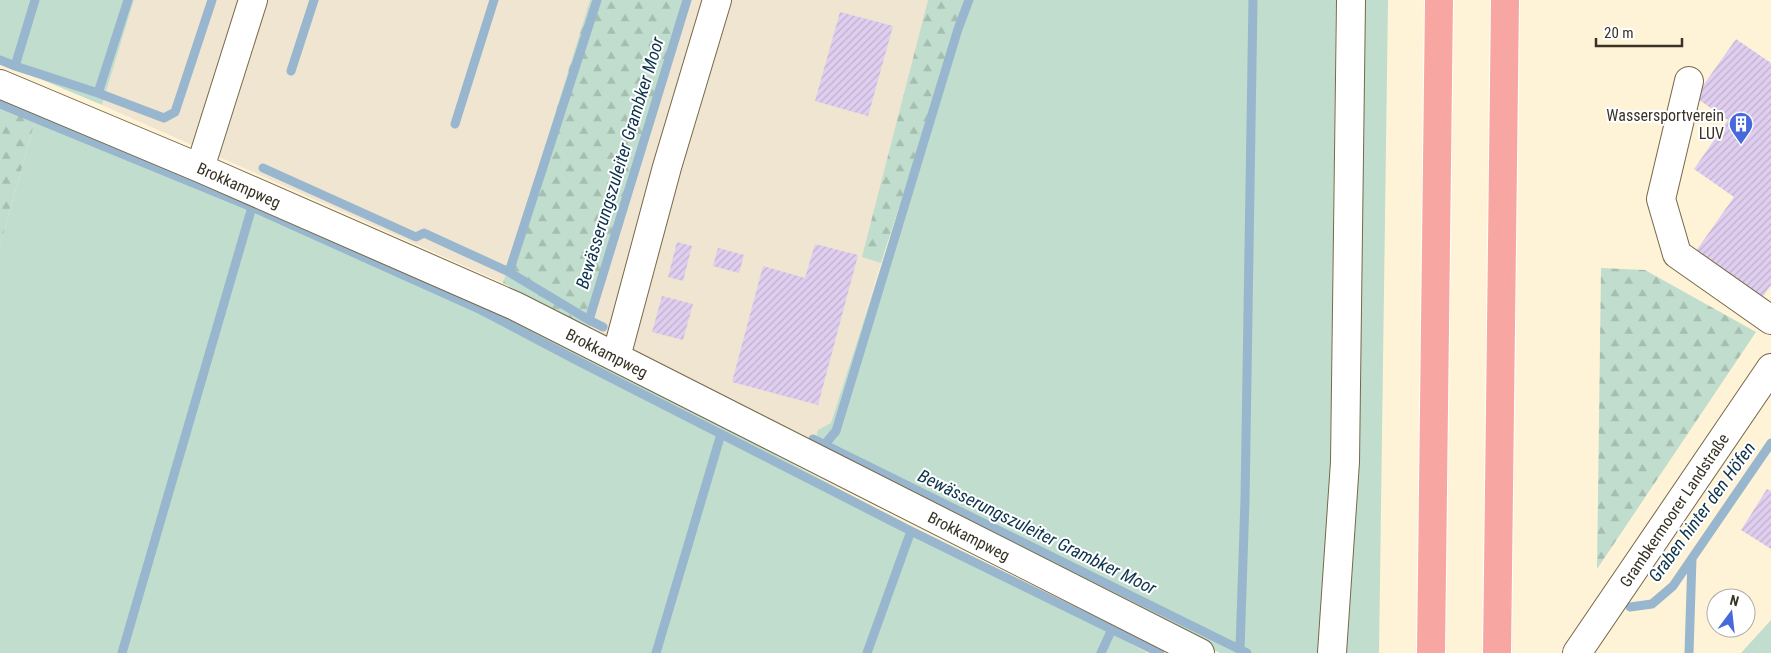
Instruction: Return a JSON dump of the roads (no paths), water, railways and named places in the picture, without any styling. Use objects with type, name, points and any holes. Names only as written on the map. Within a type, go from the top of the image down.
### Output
[{"type":"highway","points":[[1431,653],[1439,0]]},
{"type":"highway","points":[[1497,653],[1505,0]]},
{"type":"street","points":[[200,168],[253,0]]},
{"type":"street","points":[[616,357],[667,167],[717,0]]},
{"type":"street","points":[[1332,653],[1345,462],[1351,0]]},
{"type":"street","points":[[1689,81],[1661,199],[1677,254],[1771,320]]},
{"type":"street","name":"Brokkampweg","points":[[0,84],[200,168],[515,306],[1200,653]]},
{"type":"street","name":"Grambkermoorer Landstraße","points":[[1577,653],[1771,368]]},
{"type":"waterway","points":[[15,66],[35,0]]},
{"type":"waterway","points":[[98,93],[128,0]]},
{"type":"waterway","points":[[0,60],[98,93],[164,118],[175,112],[212,0]]},
{"type":"waterway","points":[[291,71],[314,0]]},
{"type":"waterway","points":[[455,124],[494,0]]},
{"type":"waterway","points":[[509,272],[597,0]]},
{"type":"waterway","name":"Bewässerungszuleiter Grambker Moor","points":[[603,327],[589,320],[687,0]]},
{"type":"waterway","points":[[825,444],[836,431],[958,29],[969,0]]},
{"type":"waterway","points":[[1240,649],[1245,500],[1253,0]]},
{"type":"waterway","points":[[0,104],[252,207],[481,310],[911,531],[1160,653]]},
{"type":"waterway","points":[[263,168],[416,237],[424,233],[509,272],[589,320]]},
{"type":"waterway","points":[[122,653],[252,207]]},
{"type":"waterway","points":[[656,653],[721,434]]},
{"type":"waterway","name":"Bewässerungszuleiter Grambker Moor","points":[[813,439],[1247,653]]},
{"type":"waterway","name":"Graben hinter den Höfen","points":[[1630,607],[1652,604],[1673,586],[1771,443]]},
{"type":"waterway","points":[[867,653],[911,531]]},
{"type":"waterway","points":[[1689,653],[1692,558]]},
{"type":"waterway","points":[[1101,653],[1112,629]]},
{"type":"place","name":"Wassersportverein LUV","points":[[1741,145]]}]
